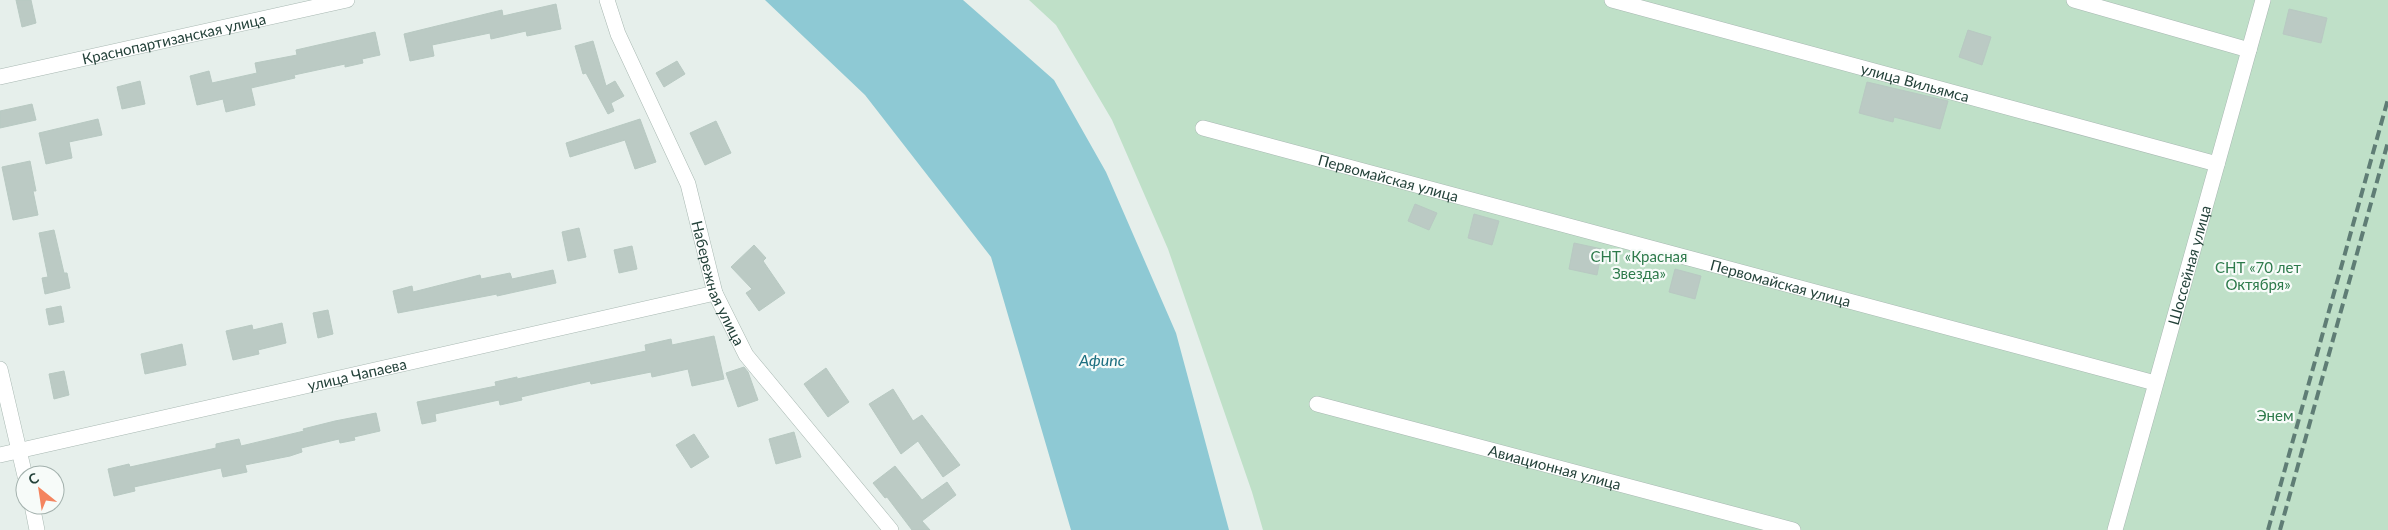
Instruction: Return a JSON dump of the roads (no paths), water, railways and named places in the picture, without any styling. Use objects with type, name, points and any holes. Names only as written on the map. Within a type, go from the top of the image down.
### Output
[{"type":"street","name":"Краснопартизанская улица","points":[[0,77],[347,0]]},
{"type":"street","name":"Набережная улица","points":[[607,0],[618,34],[688,184],[714,293],[746,355],[891,530]]},
{"type":"street","name":"улица Вильямса","points":[[1612,0],[2217,164]]},
{"type":"street","points":[[2074,0],[2249,50]]},
{"type":"street","name":"Шоссейная улица","points":[[2115,530],[2263,0]]},
{"type":"street","name":"Первомайская улица","points":[[1203,128],[2155,383]]},
{"type":"street","name":"улица Чапаева","points":[[0,455],[714,293]]},
{"type":"street","points":[[0,369],[22,465]]},
{"type":"street","name":"Авиационная улица","points":[[1317,404],[1793,530]]},
{"type":"street","points":[[34,515],[37,530]]},
{"type":"water","name":"Афипс","points":[[765,0],[963,0],[1054,80],[1106,172],[1176,333],[1229,530],[1071,530],[991,257],[865,95]]},
{"type":"railway","points":[[2268,530],[2388,99]]},
{"type":"railway","points":[[2280,530],[2388,142]]},
{"type":"park label","name":"СНТ «Красная Звезда»","points":[[1639,264]]},
{"type":"park label","name":"СНТ «70 лет Октября»","points":[[2258,276]]},
{"type":"park label","name":"Энем","points":[[2275,415]]}]
